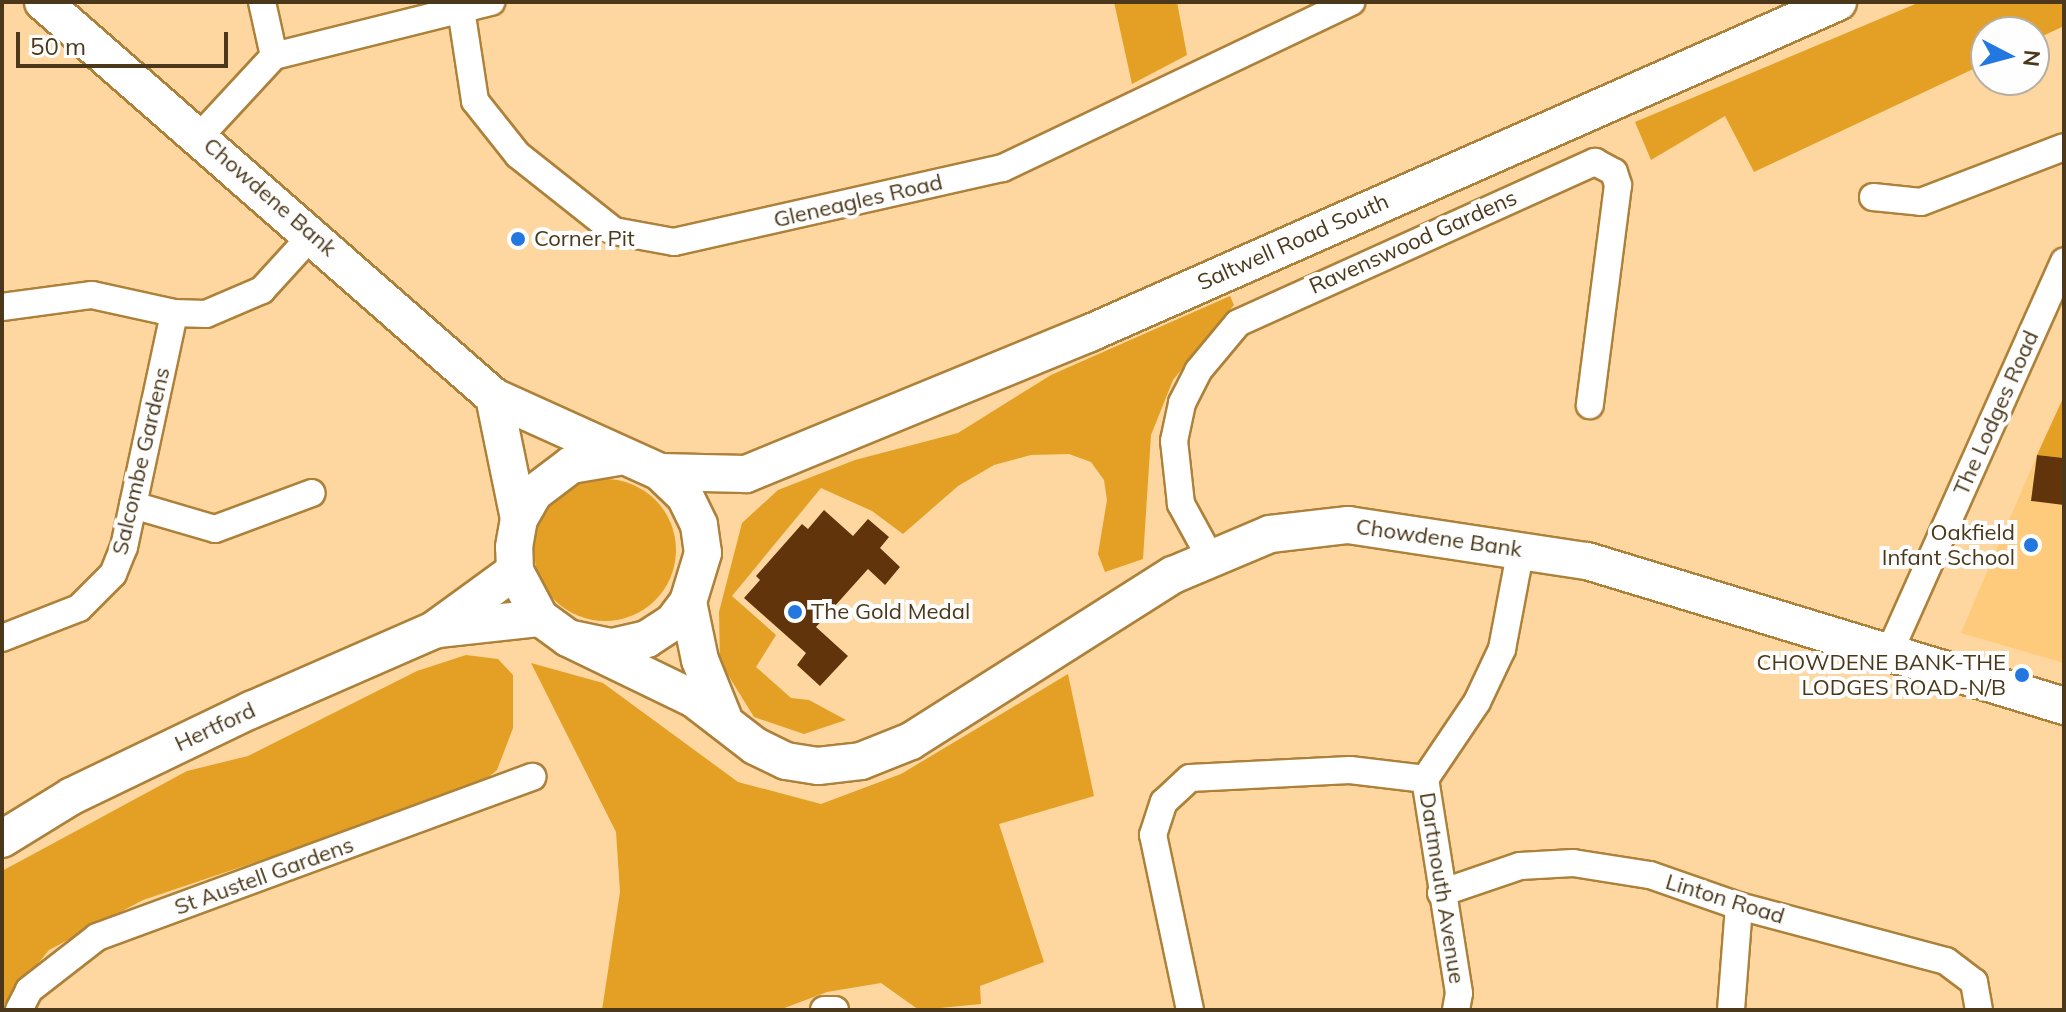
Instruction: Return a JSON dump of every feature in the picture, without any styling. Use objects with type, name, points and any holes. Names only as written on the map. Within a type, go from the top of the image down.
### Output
[{"type":"street","name":"Chowdene Bank","points":[[43,2],[313,234],[494,397],[618,457]]},
{"type":"street","points":[[262,2],[274,56]]},
{"type":"street","points":[[200,136],[274,56],[491,2]]},
{"type":"street","name":"Gleneagles Road","points":[[461,9],[475,101],[518,155],[614,231],[674,242],[1003,168],[1351,2]]},
{"type":"street","name":"Saltwell Road South","points":[[660,472],[746,474],[1090,333],[1838,2]]},
{"type":"street","points":[[1873,197],[1921,202],[2064,147]]},
{"type":"street","name":"Ravenswood Gardens","points":[[1211,559],[1181,504],[1174,441],[1182,403],[1198,371],[1238,323],[1595,162],[1614,172],[1618,185],[1590,405]]},
{"type":"street","points":[[2,307],[92,295],[174,313],[206,314],[245,302],[313,234]]},
{"type":"street","name":"The Lodges Road","points":[[1889,653],[2064,261]]},
{"type":"street","name":"Salcombe Gardens","points":[[2,638],[92,598],[120,561],[174,313]]},
{"type":"street","points":[[494,397],[519,519],[515,571],[554,628],[611,647],[647,639],[673,622],[688,602],[701,565],[699,525],[685,496],[660,472],[618,457],[571,465],[534,493],[519,519]]},
{"type":"street","name":"Saltwell Road South","points":[[699,525],[746,474]]},
{"type":"street","points":[[133,505],[215,529],[312,493]]},
{"type":"street","name":"Chowdene Bank","points":[[554,628],[723,717],[755,746],[786,761],[818,766],[861,761],[911,741],[1173,575],[1270,534],[1348,525],[1521,548],[1587,561],[2064,706]]},
{"type":"street","name":"Dartmouth Avenue","points":[[1456,1010],[1459,993],[1425,779],[1477,702],[1502,649],[1521,548]]},
{"type":"street","name":"Hertford","points":[[2,839],[140,763],[434,630],[515,571]]},
{"type":"street","name":"Chowdene Bank","points":[[688,602],[700,660],[723,717]]},
{"type":"street","name":"Hertford","points":[[434,630],[554,628]]},
{"type":"street","points":[[1190,1010],[1153,835],[1164,802],[1190,778],[1350,770],[1425,779]]},
{"type":"street","name":"St Austell Gardens","points":[[19,1010],[29,990],[97,937],[533,777]]},
{"type":"street","name":"Linton Road","points":[[1441,893],[1520,866],[1573,863],[1650,875],[1739,906],[1946,961],[1974,982],[1979,1010]]},
{"type":"street","points":[[1731,1010],[1739,906]]},
{"type":"street","points":[[824,1010],[835,1010]]},
{"type":"shaded area","points":[[1114,2],[1177,2],[1187,55],[1132,84]]},
{"type":"shaded area","points":[[1920,2],[2064,2],[2064,26],[2050,33],[2050,16],[1970,16],[1970,71],[1754,172],[1725,116],[1651,160],[1635,122]]},
{"type":"shaded area","points":[[1230,296],[1234,305],[1173,380],[1151,435],[1143,559],[1105,572],[1098,554],[1107,500],[1104,480],[1091,462],[1069,454],[1031,455],[994,465],[958,486],[903,534],[872,511],[821,488],[732,596],[776,635],[756,667],[791,698],[809,700],[846,720],[804,734],[754,717],[720,662],[719,612],[742,523],[778,490],[855,460],[958,433],[1051,375]]},
{"type":"shaded area","points":[[2064,396],[2064,458],[2037,455]]},
{"type":"shaded area","name":"Oakfield Infant School","points":[[2037,455],[2064,458],[2064,663],[1961,633]]},
{"type":"shaded area","points":[[605,479],[632,484],[655,500],[671,523],[676,550],[671,577],[655,600],[632,616],[605,621],[578,616],[555,600],[539,577],[534,550],[539,523],[555,500],[578,484]]},
{"type":"shaded area","points":[[466,655],[498,659],[513,675],[513,728],[497,770],[474,789],[143,900],[49,950],[2,1007],[2,871],[187,771],[248,756],[417,671]]},
{"type":"shaded area","points":[[531,663],[603,683],[738,782],[821,804],[901,774],[1068,674],[1094,796],[999,824],[1044,962],[980,986],[981,1004],[919,1010],[881,983],[827,992],[779,1010],[602,1010],[620,892],[616,832]]},
{"type":"building","points":[[2037,455],[2064,458],[2064,505],[2031,501]]},
{"type":"building","name":"The Gold Medal","points":[[824,510],[853,536],[868,519],[889,537],[880,548],[900,567],[885,585],[868,569],[816,627],[848,656],[820,686],[797,665],[806,653],[744,598],[760,580],[756,576],[802,524],[808,529]]},
{"type":"place","name":"Corner Pit","points":[[518,239]]},
{"type":"place","name":"Oakfield Infant School","points":[[2031,545]]},
{"type":"place","name":"The Gold Medal","points":[[795,612]]},
{"type":"place","name":"CHOWDENE BANK-THE LODGES ROAD-N/B","points":[[2022,675]]}]
